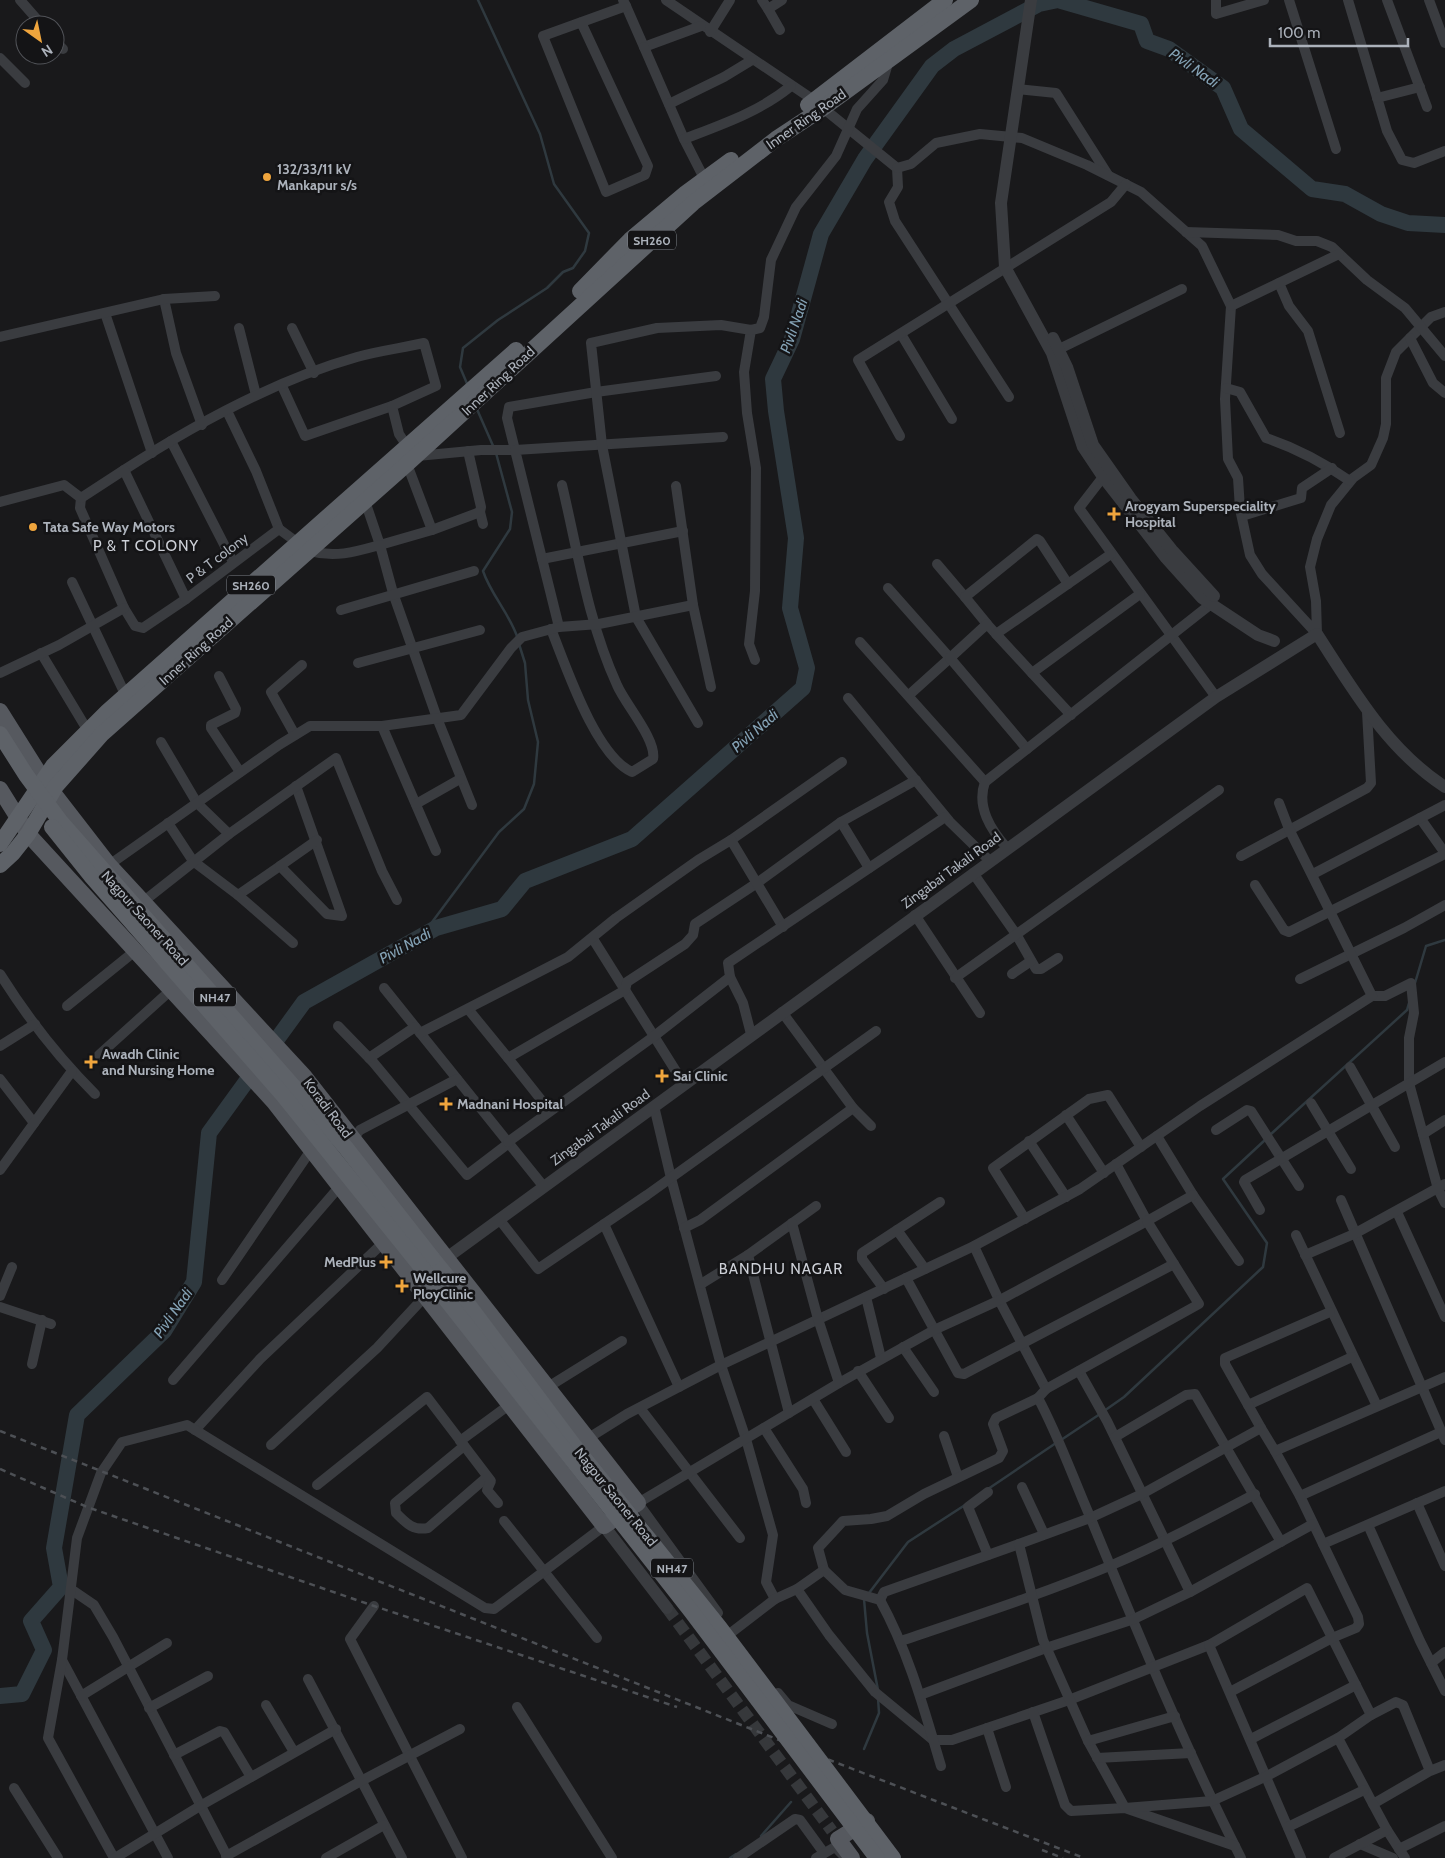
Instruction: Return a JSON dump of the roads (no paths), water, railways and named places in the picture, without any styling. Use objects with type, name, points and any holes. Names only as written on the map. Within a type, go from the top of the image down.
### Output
[{"type":"highway","name":"Inner Ring Road","points":[[819,105],[945,0]]},
{"type":"highway","name":"Inner Ring Road","points":[[48,787],[102,734],[304,547],[365,501],[467,398],[630,240],[819,105],[889,59],[971,0]]},
{"type":"highway","name":"Inner Ring Road","points":[[467,398],[492,387],[652,239],[707,184]]},
{"type":"highway","name":"Inner Ring Road","points":[[48,787],[53,766],[125,694],[304,547],[410,455]]},
{"type":"highway","name":"Nagpur Saoner Road","points":[[0,734],[26,775],[56,816],[299,1092],[356,1160],[430,1267]]},
{"type":"highway","name":"Nagpur Saoner Road","points":[[0,753],[38,809],[92,878],[283,1095],[430,1267]]},
{"type":"highway","name":"SH260","points":[[0,844],[18,818],[48,787]]},
{"type":"highway","name":"SH260","points":[[0,865],[28,834],[48,787]]},
{"type":"highway","name":"Koradi Road","points":[[430,1267],[437,1288]]},
{"type":"highway","name":"Nagpur Saoner Road","points":[[437,1288],[691,1611],[877,1858]]},
{"type":"highway","name":"Nagpur Saoner Road","points":[[437,1288],[575,1447],[720,1628],[892,1858]]},
{"type":"main road","name":"Koradi Road","points":[[0,712],[48,787],[109,865],[144,901],[225,993],[304,1076],[352,1140],[430,1267],[548,1387],[638,1503]]},
{"type":"main road","points":[[0,789],[28,834],[274,1102],[384,1242],[430,1267],[437,1288],[509,1405],[604,1526],[638,1503]]},
{"type":"main road","points":[[41,849],[70,816]]},
{"type":"main road","points":[[199,1021],[225,993]]},
{"type":"main road","points":[[852,1858],[835,1835],[868,1820],[873,1822],[901,1858]]},
{"type":"street","points":[[20,0],[33,15]]},
{"type":"street","points":[[666,0],[819,105],[850,132],[897,168],[898,187],[889,202],[895,221],[1010,397]]},
{"type":"street","points":[[644,47],[706,29],[730,0]]},
{"type":"street","points":[[780,30],[765,4],[782,0]]},
{"type":"street","points":[[1030,0],[1001,203],[1005,267],[1038,312],[1056,351],[1093,445],[1112,473],[1208,592],[1262,628],[1287,653]]},
{"type":"street","points":[[1216,0],[1216,14],[1264,0]]},
{"type":"street","points":[[1289,0],[1336,149]]},
{"type":"street","points":[[1348,0],[1387,131],[1402,160],[1414,163],[1445,151]]},
{"type":"street","points":[[1387,0],[1427,107]]},
{"type":"street","points":[[1429,0],[1445,43]]},
{"type":"street","points":[[582,22],[648,166],[645,175],[606,192],[543,36],[582,22],[624,3],[684,139],[707,184]]},
{"type":"street","points":[[0,58],[25,83]]},
{"type":"street","points":[[698,723],[636,617],[602,445],[591,343],[657,328],[722,325],[750,330],[760,328],[764,317],[771,260],[796,208],[836,156],[850,132],[857,109],[883,80],[889,59]]},
{"type":"street","points":[[668,104],[724,77],[752,60]]},
{"type":"street","points":[[684,139],[737,120],[791,86]]},
{"type":"street","points":[[1377,98],[1420,87]]},
{"type":"street","points":[[1017,88],[1056,93],[1109,176]]},
{"type":"street","points":[[897,168],[911,164],[936,142],[980,134],[1022,138],[1141,192],[1202,246],[1231,306],[1226,388],[1228,459],[1238,478],[1242,516],[1250,555],[1262,574],[1317,634],[1368,712],[1393,744],[1428,776],[1445,787]]},
{"type":"street","points":[[900,436],[858,360],[1111,202],[1126,184]]},
{"type":"street","points":[[1186,232],[1278,235],[1296,242],[1317,241],[1332,247],[1368,280],[1405,308],[1445,356]]},
{"type":"street","points":[[1231,306],[1339,254]]},
{"type":"street","points":[[1279,283],[1288,306],[1308,331],[1340,433]]},
{"type":"street","points":[[1056,351],[1182,289]]},
{"type":"street","points":[[0,337],[164,299],[215,296]]},
{"type":"street","points":[[164,299],[176,354],[202,425]]},
{"type":"street","points":[[1317,634],[1316,601],[1310,567],[1317,539],[1331,505],[1350,482],[1371,465],[1383,438],[1386,424],[1386,378],[1396,352],[1431,317],[1445,312]]},
{"type":"street","points":[[105,313],[152,452]]},
{"type":"street","points":[[240,328],[256,395]]},
{"type":"street","points":[[292,328],[314,372]]},
{"type":"street","points":[[750,330],[744,372],[747,413],[756,468],[756,572],[749,644],[756,660]]},
{"type":"street","points":[[901,334],[952,418]]},
{"type":"street","points":[[1410,338],[1433,382],[1445,393]]},
{"type":"street","points":[[81,498],[152,452],[256,395],[358,357],[424,343],[436,386],[392,406],[305,436],[282,386]]},
{"type":"street","points":[[1056,351],[1068,406],[1083,447],[1103,477],[1166,558],[1202,598],[1258,635],[1274,640]]},
{"type":"street","points":[[562,485],[594,623],[617,686],[654,752],[653,759],[632,772],[624,768],[595,731],[577,695],[555,628],[542,559],[507,418],[509,407],[596,392],[716,376]]},
{"type":"street","points":[[1226,388],[1240,392],[1266,438],[1287,445],[1332,468],[1350,482]]},
{"type":"street","points":[[392,406],[399,434],[410,455],[432,530]]},
{"type":"street","points":[[226,412],[256,471],[279,529],[304,547],[326,555],[347,555],[432,530],[480,512]]},
{"type":"street","points":[[410,455],[724,438]]},
{"type":"street","points":[[171,441],[233,562]]},
{"type":"street","points":[[468,451],[482,507],[480,512],[483,524]]},
{"type":"street","points":[[1242,516],[1301,498],[1302,488],[1332,468]]},
{"type":"street","name":"P & T colony","points":[[124,470],[186,598],[279,529]]},
{"type":"street","points":[[1103,477],[1079,508],[1216,697]]},
{"type":"street","points":[[0,502],[64,485],[81,498]]},
{"type":"street","points":[[676,486],[693,605],[712,687]]},
{"type":"street","points":[[81,498],[80,508],[124,608],[135,626],[143,628],[186,598]]},
{"type":"street","points":[[365,501],[380,545],[393,593],[460,780],[472,805]]},
{"type":"street","points":[[542,559],[578,554],[683,531]]},
{"type":"street","points":[[965,597],[1037,540],[1040,541],[1068,584]]},
{"type":"street","points":[[996,634],[1111,554]]},
{"type":"street","points":[[937,564],[996,634],[1071,715]]},
{"type":"street","points":[[341,610],[393,593],[474,571]]},
{"type":"street","points":[[72,582],[125,694]]},
{"type":"street","points":[[888,588],[1027,749]]},
{"type":"street","points":[[1032,673],[1140,594]]},
{"type":"street","points":[[1007,848],[992,831],[985,814],[982,792],[985,782],[1211,604]]},
{"type":"street","points":[[109,865],[240,772],[310,726],[382,726],[465,712],[511,648],[522,637],[555,628],[636,617],[693,605]]},
{"type":"street","points":[[0,673],[42,653],[124,608]]},
{"type":"street","points":[[909,695],[988,624]]},
{"type":"street","points":[[358,663],[480,630]]},
{"type":"street","name":"Zingabai Takali Road","points":[[430,1267],[544,1187],[1216,697],[1317,634]]},
{"type":"street","points":[[860,642],[985,782]]},
{"type":"street","points":[[42,653],[88,731]]},
{"type":"street","points":[[295,735],[271,692],[302,665]]},
{"type":"street","points":[[219,676],[236,709],[235,713],[211,725],[211,728],[240,772]]},
{"type":"street","points":[[848,698],[945,817],[990,860]]},
{"type":"street","points":[[1241,856],[1367,788],[1371,783],[1368,712]]},
{"type":"street","points":[[382,726],[436,852]]},
{"type":"street","points":[[161,742],[197,803],[229,834]]},
{"type":"street","points":[[144,901],[229,834],[336,758],[382,871],[397,900]]},
{"type":"street","points":[[369,1058],[418,1030],[468,1009],[568,957],[638,902],[698,860],[732,840],[842,762]]},
{"type":"street","points":[[416,804],[460,780]]},
{"type":"street","points":[[508,1058],[625,990],[628,982],[685,944],[692,935],[695,924],[757,883],[841,822],[916,780]]},
{"type":"street","points":[[280,866],[327,914],[342,916],[296,786]]},
{"type":"street","points":[[955,978],[1219,790]]},
{"type":"street","points":[[1279,803],[1289,829],[1372,996]]},
{"type":"street","points":[[1313,874],[1445,805]]},
{"type":"street","points":[[752,1034],[743,1004],[730,977],[728,963],[783,928],[945,817]]},
{"type":"street","points":[[1255,885],[1284,930],[1289,932],[1445,854],[1420,818]]},
{"type":"street","points":[[841,822],[869,868]]},
{"type":"street","points":[[168,824],[194,861],[238,894],[293,943]]},
{"type":"street","points":[[238,894],[316,840]]},
{"type":"street","points":[[732,840],[783,928]]},
{"type":"street","points":[[973,873],[1016,934],[1036,968],[1041,969],[1058,958]]},
{"type":"street","points":[[1300,979],[1351,955],[1445,905]]},
{"type":"street","points":[[915,915],[980,1013]]},
{"type":"street","points":[[593,939],[684,1084]]},
{"type":"street","points":[[67,1006],[135,951]]},
{"type":"street","points":[[1012,974],[1031,961]]},
{"type":"street","points":[[0,974],[35,1024],[72,1071],[95,1094]]},
{"type":"street","points":[[338,1026],[369,1058],[467,1175],[508,1142],[653,1037],[730,977]]},
{"type":"street","points":[[587,1439],[640,1408],[722,1365],[974,1246],[1066,1197],[1372,996],[1385,996],[1411,983],[1414,1013],[1409,1038],[1409,1083],[1423,1134],[1442,1186],[1445,1203]]},
{"type":"street","points":[[384,988],[544,1187]]},
{"type":"street","points":[[99,1055],[171,990]]},
{"type":"street","points":[[468,1009],[550,1111]]},
{"type":"street","points":[[782,1012],[853,1108],[871,1126]]},
{"type":"street","points":[[0,1046],[35,1024]]},
{"type":"street","points":[[499,1219],[538,1270],[671,1178],[876,1031]]},
{"type":"street","points":[[1260,1210],[1244,1182],[1371,1104],[1445,1062]]},
{"type":"street","points":[[1350,1067],[1395,1147]]},
{"type":"street","points":[[0,1170],[72,1071]]},
{"type":"street","points":[[0,1079],[34,1123]]},
{"type":"street","points":[[352,1140],[360,1130],[457,1080]]},
{"type":"street","points":[[1025,1219],[993,1168],[1089,1100],[1108,1094],[1141,1147]]},
{"type":"street","points":[[1311,1103],[1352,1169]]},
{"type":"street","points":[[654,1106],[684,1228],[722,1365],[746,1439],[773,1535],[766,1582],[774,1599]]},
{"type":"street","points":[[684,1228],[700,1220],[853,1108]]},
{"type":"street","points":[[1216,1130],[1248,1110],[1253,1113],[1299,1186]]},
{"type":"street","points":[[1066,1116],[1104,1173]]},
{"type":"street","points":[[1423,1134],[1445,1120]]},
{"type":"street","points":[[1157,1136],[1193,1195],[1239,1261]]},
{"type":"street","points":[[1029,1142],[1066,1197]]},
{"type":"street","points":[[222,1280],[311,1150]]},
{"type":"street","points":[[941,1766],[901,1641],[880,1600],[845,1590],[824,1570],[818,1548],[829,1534],[843,1522],[871,1520],[887,1516],[958,1477],[999,1458],[1003,1452],[993,1424],[996,1418],[1038,1398],[1046,1389],[1199,1304],[1147,1221],[1116,1164]]},
{"type":"street","points":[[173,1380],[340,1186]]},
{"type":"street","points":[[1305,1255],[1354,1234],[1442,1186]]},
{"type":"street","points":[[832,1724],[788,1705],[638,1503],[881,1358],[934,1330],[998,1300],[1193,1195]]},
{"type":"street","points":[[1300,1496],[1443,1436],[1423,1386],[1354,1234],[1341,1200]]},
{"type":"street","points":[[884,1289],[862,1259],[862,1253],[940,1202]]},
{"type":"street","points":[[700,1284],[748,1255],[816,1206]]},
{"type":"street","points":[[1396,1212],[1445,1317]]},
{"type":"street","points":[[604,1224],[679,1387]]},
{"type":"street","points":[[792,1224],[818,1320],[839,1383]]},
{"type":"street","points":[[897,1230],[925,1269]]},
{"type":"street","points":[[1296,1235],[1330,1312],[1377,1406]]},
{"type":"street","points":[[195,1430],[260,1359],[384,1242]]},
{"type":"street","points":[[974,1246],[998,1300],[1046,1389]]},
{"type":"street","points":[[748,1255],[789,1413]]},
{"type":"street","points":[[906,1278],[958,1372],[964,1374],[1174,1264]]},
{"type":"street","points":[[0,1296],[12,1267]]},
{"type":"street","points":[[271,1445],[377,1348],[437,1288]]},
{"type":"street","points":[[866,1297],[881,1358]]},
{"type":"street","points":[[0,1307],[46,1322],[32,1364]]},
{"type":"street","points":[[1230,1692],[1332,1638],[1356,1628],[1359,1624],[1358,1617],[1300,1496],[1248,1405],[1226,1364],[1225,1358],[1330,1312]]},
{"type":"street","points":[[548,1387],[622,1341]]},
{"type":"street","points":[[903,1347],[934,1392]]},
{"type":"street","points":[[1248,1405],[1352,1357]]},
{"type":"street","points":[[1080,1371],[1107,1421],[1190,1592]]},
{"type":"street","points":[[858,1372],[889,1418]]},
{"type":"street","points":[[1275,1451],[1445,1377]]},
{"type":"street","points":[[1115,1438],[1186,1395],[1195,1394],[1255,1494],[1281,1542]]},
{"type":"street","points":[[317,1485],[427,1397],[491,1481],[487,1490],[498,1503]]},
{"type":"street","points":[[1038,1398],[1060,1441],[1090,1518],[1212,1800],[1241,1858]]},
{"type":"street","points":[[813,1399],[846,1452]]},
{"type":"street","points":[[487,1476],[428,1528],[419,1530],[409,1526],[396,1513],[395,1503],[509,1405]]},
{"type":"street","points":[[640,1408],[688,1474],[740,1538]]},
{"type":"street","points":[[336,1729],[200,1806],[115,1858],[48,1738],[62,1660],[77,1538],[101,1473],[122,1442],[187,1425],[485,1608],[494,1608],[604,1526],[667,1608]]},
{"type":"street","points":[[764,1428],[803,1489],[806,1503]]},
{"type":"street","points":[[880,1600],[884,1592],[1090,1518],[1142,1494],[1261,1428]]},
{"type":"street","points":[[944,1436],[958,1477]]},
{"type":"street","points":[[1022,1486],[1044,1534]]},
{"type":"street","points":[[1323,1544],[1445,1491]]},
{"type":"street","points":[[988,1492],[968,1507],[988,1555]]},
{"type":"street","points":[[901,1641],[1032,1596],[1110,1565],[1165,1541],[1255,1494]]},
{"type":"street","points":[[1417,1503],[1445,1566]]},
{"type":"street","points":[[504,1521],[596,1638]]},
{"type":"street","points":[[920,1696],[1046,1648],[1134,1619],[1190,1592],[1313,1524]]},
{"type":"street","points":[[1368,1525],[1445,1691]]},
{"type":"street","points":[[1019,1544],[1046,1648],[1088,1741],[1125,1808],[1235,1846]]},
{"type":"street","points":[[732,1632],[774,1599],[797,1589],[824,1570]]},
{"type":"street","points":[[797,1589],[829,1634],[879,1696],[933,1740],[952,1740],[1069,1700],[1209,1645],[1307,1588],[1371,1715]]},
{"type":"street","points":[[72,1590],[94,1605],[227,1857],[363,1780],[460,1730]]},
{"type":"street","points":[[374,1606],[350,1639],[462,1858]]},
{"type":"street","points":[[81,1696],[167,1643]]},
{"type":"street","points":[[1209,1645],[1301,1858]]},
{"type":"street","points":[[1431,1663],[1445,1652]]},
{"type":"street","points":[[62,1660],[168,1858]]},
{"type":"street","points":[[149,1708],[208,1676]]},
{"type":"street","points":[[308,1679],[363,1780],[402,1858]]},
{"type":"street","points":[[1251,1739],[1356,1685]]},
{"type":"street","points":[[1033,1712],[1065,1805],[1071,1811],[1212,1800],[1267,1776],[1338,1738],[1371,1715],[1396,1702],[1403,1705],[1430,1771]]},
{"type":"street","points":[[266,1705],[294,1752]]},
{"type":"street","points":[[517,1707],[612,1858]]},
{"type":"street","points":[[1088,1741],[1175,1716]]},
{"type":"street","points":[[987,1728],[1006,1787]]},
{"type":"street","points":[[174,1755],[220,1731],[224,1732],[251,1777]]},
{"type":"street","points":[[1338,1738],[1399,1855]]},
{"type":"street","points":[[1097,1758],[1192,1753]]},
{"type":"street","points":[[1373,1804],[1430,1771],[1445,1765]]},
{"type":"street","points":[[14,1788],[58,1858]]},
{"type":"street","points":[[1288,1827],[1364,1790]]},
{"type":"street","points":[[738,1858],[795,1819],[800,1820],[820,1856],[834,1847],[845,1858]]},
{"type":"street","points":[[326,1858],[342,1854],[384,1825]]},
{"type":"street","points":[[1360,1844],[1399,1855],[1445,1826]]},
{"type":"street","points":[[1334,1858],[1387,1830]]},
{"type":"waterway","points":[[468,386],[460,367],[463,348],[498,320],[547,288],[563,272],[573,268],[585,251],[589,233],[554,184],[540,134],[478,0]]},
{"type":"waterway","name":"Pivli Nadi","points":[[0,1696],[22,1694],[44,1650],[31,1621],[61,1587],[54,1548],[77,1415],[164,1331],[194,1282],[209,1133],[304,1002],[436,928],[502,909],[525,881],[632,839],[803,688],[807,668],[790,608],[796,538],[776,411],[773,379],[792,339],[821,234],[865,159],[932,66],[954,49],[1039,4],[1058,0],[1141,24],[1147,41],[1169,49],[1223,88],[1241,129],[1312,189],[1345,194],[1381,214],[1408,223],[1445,225]]},
{"type":"waterway","points":[[476,407],[494,448]]},
{"type":"waterway","points":[[496,453],[512,512],[510,529],[483,571],[518,639]]},
{"type":"waterway","points":[[421,937],[499,832],[524,809],[534,784],[538,742],[528,700],[525,663],[519,644]]},
{"type":"waterway","points":[[1415,983],[1426,946],[1445,940]]},
{"type":"waterway","points":[[1271,1134],[1407,1010],[1409,1003]]},
{"type":"waterway","points":[[1104,1411],[1124,1397],[1263,1267],[1267,1243],[1223,1179],[1265,1140]]},
{"type":"waterway","points":[[1061,1440],[1100,1414]]},
{"type":"waterway","points":[[988,1489],[1056,1443]]},
{"type":"waterway","points":[[869,1593],[908,1542],[965,1505]]},
{"type":"waterway","points":[[864,1599],[867,1633],[878,1690]]},
{"type":"waterway","points":[[864,1749],[879,1713],[878,1698]]},
{"type":"waterway","points":[[761,1836],[791,1802]]},
{"type":"waterway","points":[[730,1858],[736,1854]]},
{"type":"tunnel","points":[[667,1608],[832,1831]]},
{"type":"railway","points":[[0,1431],[832,1761],[1084,1858]]},
{"type":"railway","points":[[0,1469],[87,1507],[374,1606],[677,1707]]},
{"type":"railway","points":[[1042,1850],[1063,1858]]},
{"type":"place","name":"132/33/11 kV Mankapur s/s","points":[[267,177]]},
{"type":"place","name":"Arogyam Superspeciality Hospital","points":[[1114,514]]},
{"type":"place","name":"Tata Safe Way Motors","points":[[33,527]]},
{"type":"place","name":"Awadh Clinic and Nursing Home","points":[[91,1062]]},
{"type":"place","name":"Sai Clinic","points":[[662,1076]]},
{"type":"place","name":"Madnani Hospital","points":[[446,1104]]},
{"type":"place","name":"MedPlus","points":[[386,1262]]},
{"type":"place","name":"Wellcure PloyClinic","points":[[402,1286]]},
{"type":"district","name":"P & T COLONY","points":[[146,546]]},
{"type":"district","name":"BANDHU NAGAR","points":[[781,1269]]}]
